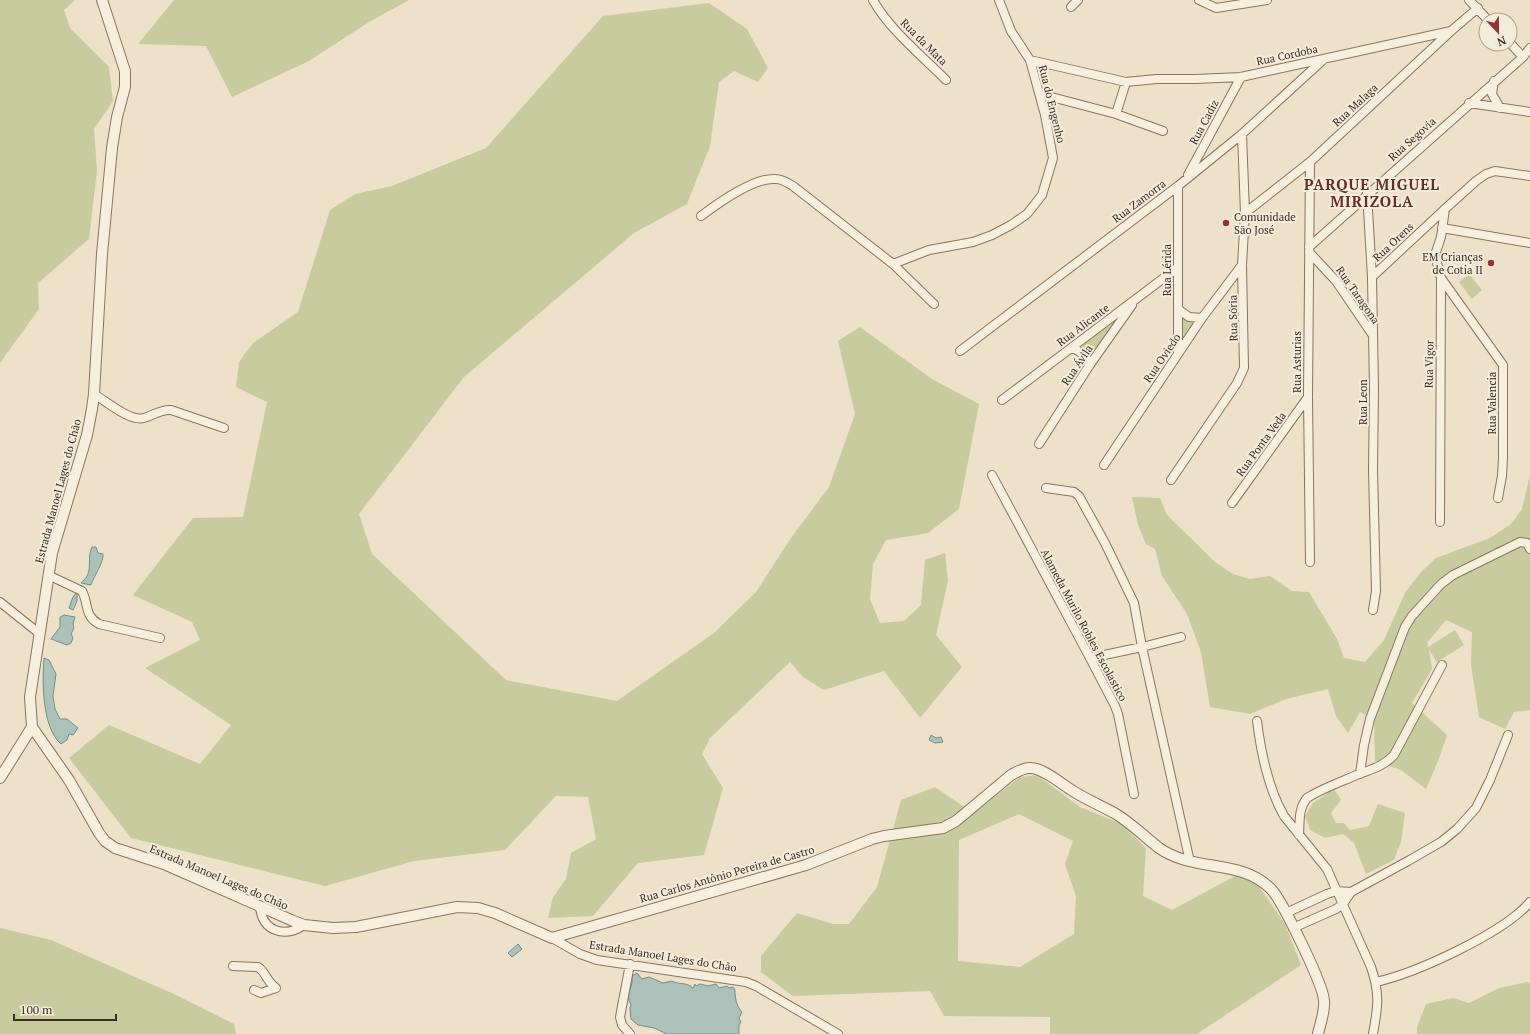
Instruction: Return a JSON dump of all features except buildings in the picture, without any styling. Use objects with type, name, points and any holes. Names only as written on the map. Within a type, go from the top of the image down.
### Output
[{"type":"street","name":"Estrada Manoel Lages do Chão","points":[[102,0],[124,71],[125,87],[117,116],[112,148],[102,254],[94,394],[86,435],[52,553],[30,697],[32,727],[69,780],[105,842],[115,848],[164,864],[304,925],[333,928],[356,927],[420,913],[457,907],[478,908],[495,913],[552,938],[580,954],[597,960],[746,982],[756,986],[838,1034]]},
{"type":"street","name":"Rua da Mata","points":[[873,0],[888,21],[946,80]]},
{"type":"street","name":"Rua do Engenho","points":[[893,264],[929,250],[973,242],[992,235],[1011,225],[1027,214],[1042,195],[1052,158],[1040,94],[1030,60],[1011,31],[999,0]]},
{"type":"street","points":[[1072,7],[1078,0]]},
{"type":"street","points":[[1199,0],[1216,8],[1267,0]]},
{"type":"street","points":[[1470,0],[1481,12]]},
{"type":"street","name":"Rua Malaga","points":[[1245,213],[1310,162],[1451,31],[1478,8]]},
{"type":"street","name":"Rua Cordoba","points":[[1030,60],[1126,82],[1156,79],[1241,77],[1451,31]]},
{"type":"street","name":"Rua Segovia","points":[[1309,249],[1367,194],[1522,57],[1530,48]]},
{"type":"street","points":[[1518,52],[1522,57]]},
{"type":"street","name":"Rua Zamorra","points":[[960,351],[1178,186],[1242,134],[1324,59]]},
{"type":"street","name":"Rua Cadiz","points":[[1187,178],[1241,77]]},
{"type":"street","points":[[1494,81],[1492,94],[1500,108]]},
{"type":"street","points":[[1116,114],[1126,82]]},
{"type":"street","points":[[1040,94],[1116,114],[1163,131]]},
{"type":"street","points":[[1469,103],[1530,112]]},
{"type":"street","name":"Rua Sória","points":[[1171,480],[1237,383],[1244,368],[1242,265],[1245,213],[1242,134]]},
{"type":"street","name":"Rua Asturias","points":[[1310,162],[1308,397],[1310,562]]},
{"type":"street","name":"Rua Orens","points":[[1372,278],[1445,208],[1486,174],[1495,171],[1530,176]]},
{"type":"street","points":[[701,216],[744,188],[768,179],[783,180],[793,186],[893,264],[934,304]]},
{"type":"street","name":"Rua Lérida","points":[[1178,186],[1178,354]]},
{"type":"street","name":"Rua Leon","points":[[1367,194],[1372,278],[1374,389],[1373,470],[1376,591],[1373,610]]},
{"type":"street","name":"Rua Vigor","points":[[1440,522],[1441,278],[1435,255],[1442,228],[1445,208]]},
{"type":"street","points":[[1442,228],[1530,243]]},
{"type":"street","name":"Rua Taragona","points":[[1309,249],[1336,281],[1373,335]]},
{"type":"street","name":"Rua Oviedo","points":[[1104,465],[1202,318],[1242,265]]},
{"type":"street","name":"Rua Alicante","points":[[1002,400],[1177,268]]},
{"type":"street","name":"Rua Valencia","points":[[1441,278],[1503,365],[1504,458],[1498,498]]},
{"type":"street","name":"Rua Ávila","points":[[1039,444],[1089,366],[1136,300]]},
{"type":"street","points":[[1178,309],[1189,316],[1202,318]]},
{"type":"street","points":[[1072,348],[1084,354],[1088,360],[1089,366]]},
{"type":"street","points":[[94,394],[118,410],[136,418],[142,419],[166,409],[224,428]]},
{"type":"street","name":"Rua Ponta Veda","points":[[1232,503],[1308,397]]},
{"type":"street","name":"Alameda Murilo Robles Escolastico","points":[[992,475],[1090,658],[1118,714],[1134,794]]},
{"type":"street","points":[[1046,488],[1074,492],[1079,496],[1131,594],[1190,862]]},
{"type":"street","points":[[1360,774],[1364,745],[1370,720],[1405,627],[1412,616],[1441,584],[1453,575],[1520,542],[1529,543]]},
{"type":"street","points":[[48,575],[82,591],[89,616],[93,621],[99,624],[160,638]]},
{"type":"street","points":[[0,602],[40,634]]},
{"type":"street","points":[[1090,658],[1181,637]]},
{"type":"street","points":[[1299,835],[1300,812],[1302,805],[1307,798],[1389,762],[1442,665]]},
{"type":"street","points":[[1258,721],[1262,753],[1274,795],[1284,816],[1327,869],[1371,967],[1376,982],[1378,996],[1373,1034]]},
{"type":"street","points":[[0,778],[32,727]]},
{"type":"street","points":[[1293,928],[1326,914],[1343,904],[1351,892],[1421,854],[1457,829],[1476,808],[1490,780],[1508,735]]},
{"type":"street","name":"Rua Carlos Antônio Pereira de Castro","points":[[552,938],[806,865],[884,836],[943,828],[956,821],[1011,775],[1021,769],[1031,768],[1041,771],[1079,795],[1117,815],[1160,848],[1173,856],[1190,862],[1247,873],[1262,881],[1273,890],[1286,913],[1324,997],[1324,1008],[1318,1034]]},
{"type":"street","points":[[1286,913],[1317,898],[1336,891],[1351,892]]},
{"type":"street","points":[[1376,982],[1394,978],[1440,959],[1486,935],[1508,921],[1530,902]]},
{"type":"street","points":[[260,906],[260,914],[264,921],[275,930],[288,932],[298,929],[304,925]]},
{"type":"street","points":[[630,964],[620,1017],[622,1025],[630,1034]]},
{"type":"street","points":[[233,966],[258,967],[262,969],[268,981],[276,988],[261,993],[254,990]]},
{"type":"green space","points":[[0,0],[75,0],[64,10],[70,28],[109,67],[113,101],[94,129],[97,170],[89,239],[38,283],[39,309],[0,363]]},
{"type":"green space","points":[[174,0],[409,0],[369,22],[309,61],[232,97],[206,46],[138,44]]},
{"type":"green space","points":[[709,3],[747,29],[768,68],[758,82],[734,71],[719,82],[710,146],[687,204],[634,233],[464,377],[359,514],[372,554],[506,680],[617,701],[714,633],[756,592],[791,538],[829,487],[855,414],[838,341],[860,327],[932,379],[979,404],[959,509],[928,533],[886,540],[873,564],[870,599],[880,623],[904,621],[921,605],[925,560],[945,553],[948,581],[936,635],[962,667],[920,718],[884,671],[824,690],[803,677],[790,662],[710,738],[702,754],[723,788],[704,855],[638,863],[593,916],[548,918],[553,897],[566,879],[571,853],[596,839],[588,797],[556,796],[505,850],[414,861],[325,886],[131,838],[69,758],[109,725],[200,764],[231,725],[145,668],[200,640],[192,622],[133,595],[193,518],[243,517],[267,402],[236,387],[239,362],[253,343],[298,312],[330,210],[355,194],[392,186],[486,148],[603,16]]},
{"type":"green space","points":[[1469,274],[1482,290],[1472,299],[1459,282]]},
{"type":"green space","points":[[1120,316],[1093,356],[1081,345]]},
{"type":"green space","points":[[1182,316],[1195,321],[1183,343]]},
{"type":"green space","points":[[1530,475],[1530,710],[1514,712],[1505,729],[1479,717],[1471,665],[1472,632],[1446,620],[1427,643],[1428,647],[1455,630],[1464,645],[1437,662],[1429,650],[1432,669],[1412,703],[1447,735],[1426,789],[1401,770],[1375,761],[1374,719],[1360,712],[1348,733],[1336,716],[1328,689],[1286,699],[1250,714],[1210,707],[1201,652],[1187,614],[1162,576],[1155,549],[1146,544],[1138,525],[1132,497],[1160,498],[1167,515],[1215,562],[1233,574],[1250,579],[1270,576],[1292,591],[1309,592],[1337,639],[1344,658],[1365,662],[1384,640],[1405,593],[1421,572],[1436,558],[1490,538],[1511,524],[1522,509]]},
{"type":"green space","points":[[1037,775],[1080,807],[1122,824],[1146,848],[1143,896],[1172,910],[1237,875],[1258,885],[1285,924],[1301,965],[1197,1034],[1050,1034],[1050,1017],[944,1016],[930,991],[793,996],[761,972],[761,956],[797,913],[833,924],[849,924],[877,887],[901,800],[935,787],[973,813],[1020,777]],"holes":[[[1019,814],[1073,841],[1065,864],[1076,896],[1074,934],[1020,967],[958,961],[959,840]]]},
{"type":"green space","points":[[1334,789],[1341,800],[1331,813],[1336,823],[1344,823],[1350,830],[1369,826],[1378,804],[1405,813],[1401,842],[1394,860],[1366,874],[1354,843],[1343,834],[1325,838],[1310,830],[1305,816],[1313,803]]},
{"type":"green space","points":[[0,928],[51,940],[174,994],[234,1024],[236,1034],[0,1034]]},
{"type":"green space","points":[[1527,982],[1530,983],[1530,1034],[1417,1034],[1417,1027],[1426,1004],[1453,998],[1469,1003],[1499,988]]},
{"type":"water","points":[[92,547],[96,547],[98,553],[103,554],[103,557],[91,585],[81,583],[86,578],[88,573]]},
{"type":"water","points":[[77,592],[77,601],[73,610],[69,608],[73,597]]},
{"type":"water","points":[[64,615],[75,617],[73,624],[74,628],[71,634],[73,638],[71,643],[67,645],[51,639],[60,627],[60,617]]},
{"type":"water","points":[[44,658],[49,660],[56,674],[53,696],[55,709],[60,719],[67,719],[78,728],[73,735],[69,734],[67,740],[61,744],[55,737],[50,727],[47,716],[43,691]]},
{"type":"water","points":[[931,735],[936,738],[941,737],[943,742],[935,743],[929,740]]},
{"type":"water","points":[[518,944],[522,949],[512,957],[508,953]]},
{"type":"water","points":[[637,973],[642,979],[649,977],[663,983],[672,981],[691,986],[693,988],[695,984],[696,986],[700,984],[708,986],[716,984],[719,988],[727,986],[729,988],[733,987],[735,990],[737,1004],[742,1012],[739,1018],[741,1022],[739,1025],[739,1034],[667,1034],[654,1028],[638,1025],[631,1019],[631,1005],[628,997],[632,984],[632,976]]},
{"type":"place","name":"Comunidade São José","points":[[1226,223]]},
{"type":"place","name":"EM Crianças de Cotia II","points":[[1491,263]]},
{"type":"district","name":"PARQUE MIGUEL MIRIZOLA","points":[[1372,192]]}]
